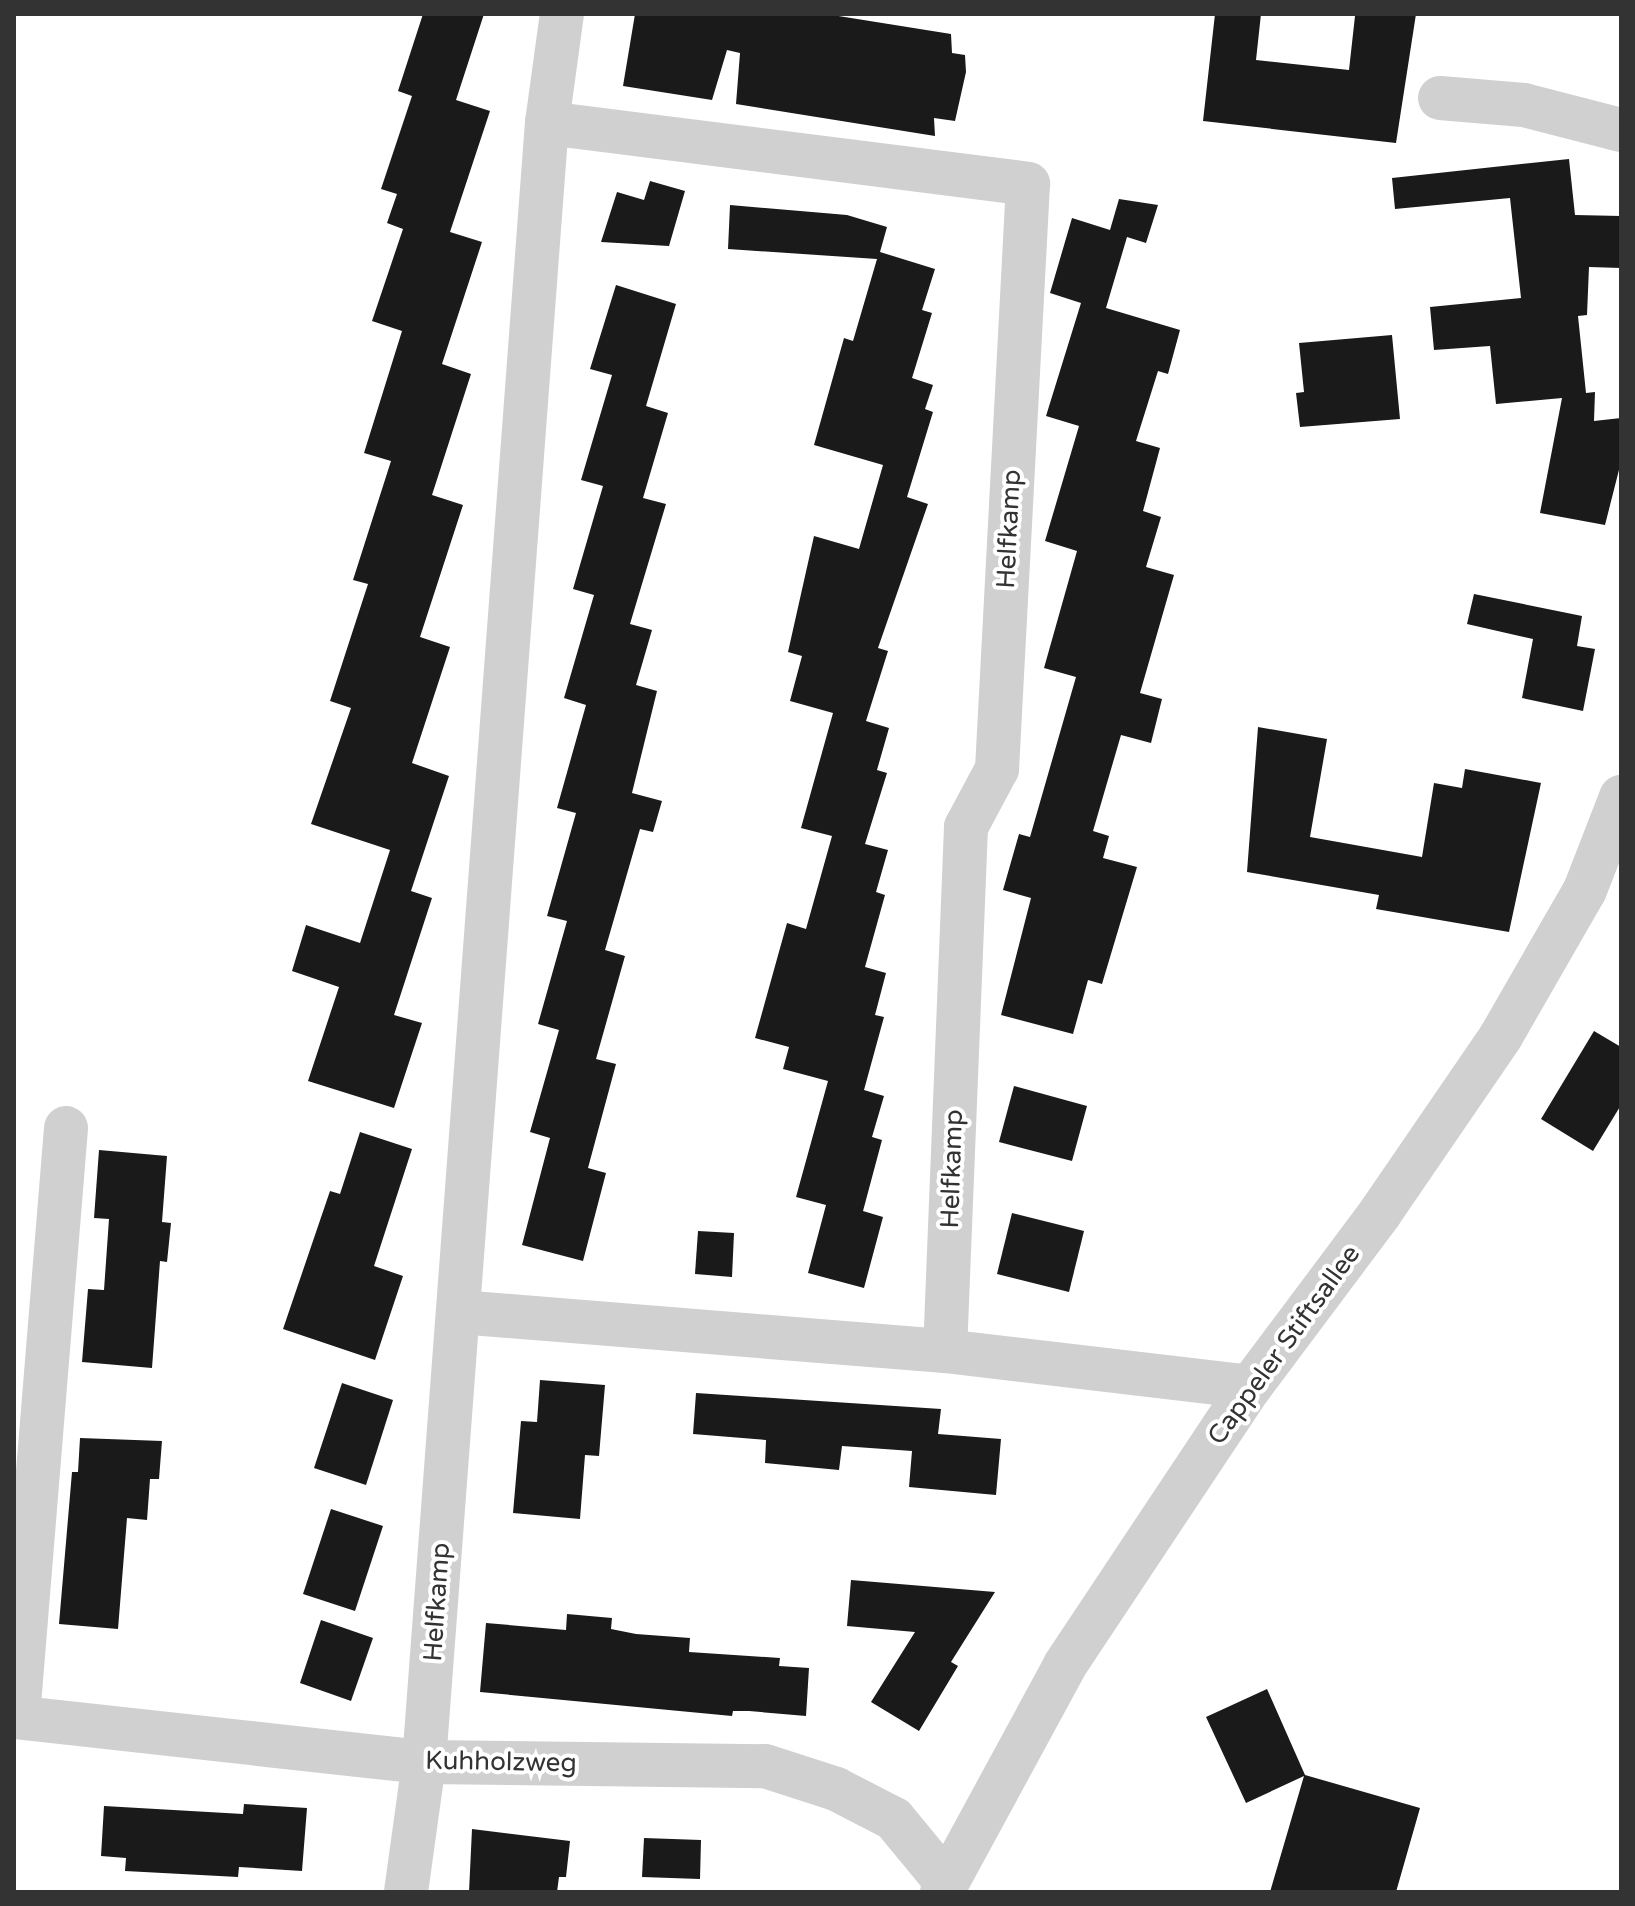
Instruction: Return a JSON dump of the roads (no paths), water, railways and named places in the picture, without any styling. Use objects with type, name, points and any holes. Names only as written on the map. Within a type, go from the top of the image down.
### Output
[{"type":"street","name":"Helfkamp","points":[[406,1892],[424,1762],[547,123],[562,14]]},
{"type":"street","points":[[1440,98],[1524,105],[1621,130]]},
{"type":"street","name":"Helfkamp","points":[[547,123],[1028,184],[997,769],[966,827],[945,1351]]},
{"type":"street","name":"Cappeler Stiftsallee","points":[[944,1887],[1065,1665],[1250,1387],[1380,1213],[1501,1036],[1585,890],[1621,797]]},
{"type":"street","name":"Kuhholzweg","points":[[66,1128],[31,1336],[16,1717],[424,1762],[765,1766],[836,1789],[894,1819],[944,1887]]},
{"type":"street","points":[[459,1312],[945,1351],[1250,1387]]}]
